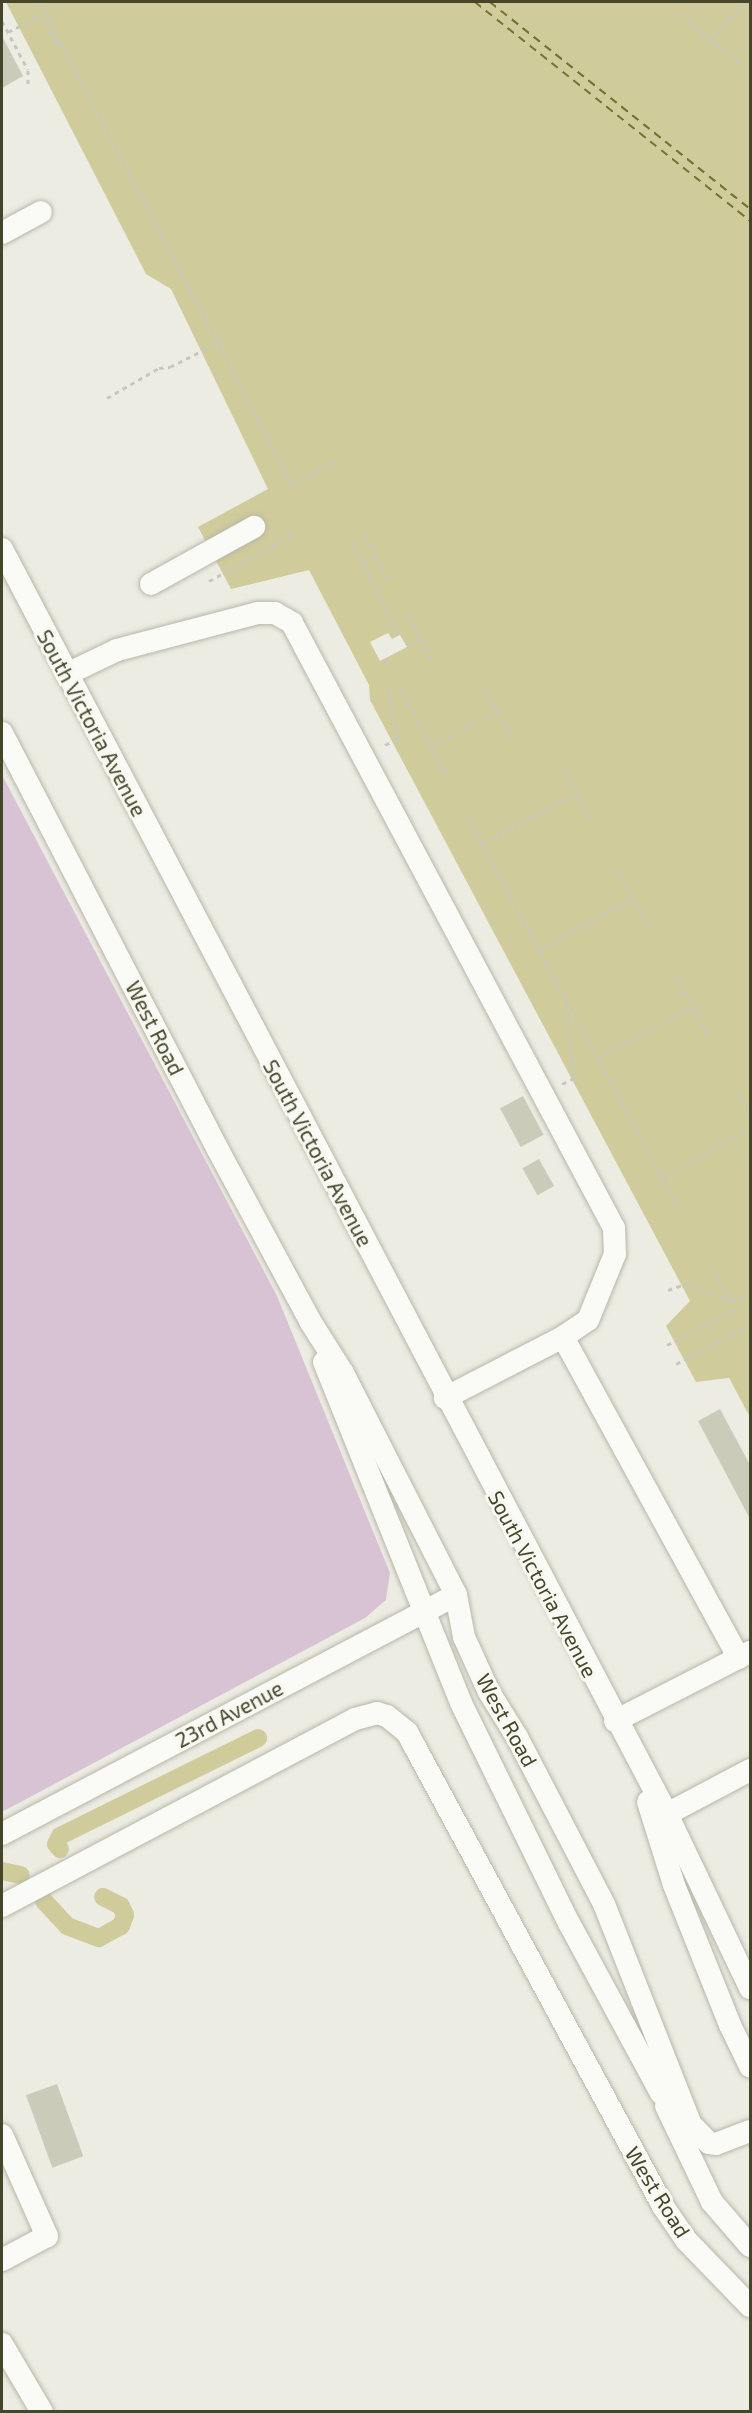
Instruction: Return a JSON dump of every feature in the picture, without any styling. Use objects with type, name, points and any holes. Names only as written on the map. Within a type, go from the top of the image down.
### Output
[{"type":"street","points":[[2,233],[41,212]]},
{"type":"street","points":[[151,584],[254,527]]},
{"type":"street","name":"South Victoria Avenue","points":[[2,549],[445,1398],[635,1758],[667,1814],[750,1988]]},
{"type":"street","points":[[67,674],[104,654],[258,613],[279,614],[295,626],[614,1228],[615,1254],[593,1313],[563,1337],[445,1398]]},
{"type":"street","name":"West Road","points":[[2,733],[310,1321],[343,1373],[456,1595],[464,1637],[489,1692],[518,1737],[604,1904],[692,2125]]},
{"type":"street","name":"West Road","points":[[310,1321],[460,1703],[568,1923],[661,2093],[712,2202],[750,2246]]},
{"type":"street","points":[[563,1337],[745,1655],[615,1720]]},
{"type":"street","points":[[390,1629],[412,1584]]},
{"type":"street","name":"23rd Avenue","points":[[2,1834],[456,1595]]},
{"type":"street","name":"West Road","points":[[2,1906],[355,1719],[377,1713],[387,1716],[407,1732],[415,1746],[663,2206],[686,2240],[750,2306]]},
{"type":"street","name":"South Victoria Avenue","points":[[635,1758],[674,1885],[730,2025],[750,2066]]},
{"type":"street","points":[[667,1814],[750,1770]]},
{"type":"street","name":"West Road","points":[[661,2093],[704,2140],[716,2144],[750,2131]]},
{"type":"street","points":[[2,2135],[47,2236],[2,2260]]},
{"type":"street","points":[[2,2344],[42,2412]]},
{"type":"path","points":[[40,2],[191,294],[196,296],[221,342],[292,485],[335,462]]},
{"type":"path","points":[[712,40],[744,2]]},
{"type":"path","points":[[681,14],[741,64]]},
{"type":"path","points":[[8,32],[41,15],[56,43],[60,40]]},
{"type":"path","points":[[2,21],[28,70],[28,85]]},
{"type":"path","points":[[107,398],[159,368],[170,367],[221,342]]},
{"type":"path","points":[[209,581],[293,535]]},
{"type":"path","points":[[365,535],[388,579]]},
{"type":"path","points":[[351,542],[400,635]]},
{"type":"path","points":[[363,564],[377,556]]},
{"type":"path","points":[[409,615],[433,662]]},
{"type":"path","points":[[406,645],[420,638]]},
{"type":"path","points":[[385,658],[388,663]]},
{"type":"path","points":[[385,745],[399,738],[387,685]]},
{"type":"path","points":[[401,687],[446,772]]},
{"type":"path","points":[[484,687],[511,737]]},
{"type":"path","points":[[432,746],[497,711]]},
{"type":"path","points":[[563,766],[592,822]]},
{"type":"path","points":[[482,844],[577,793]]},
{"type":"path","points":[[468,817],[681,1213]]},
{"type":"path","points":[[618,870],[650,928]]},
{"type":"path","points":[[539,950],[633,898]]},
{"type":"path","points":[[676,975],[710,1039]]},
{"type":"path","points":[[562,1084],[574,1077],[566,1000]]},
{"type":"path","points":[[598,1058],[693,1007]]},
{"type":"path","points":[[738,1092],[750,1114]]},
{"type":"path","points":[[663,1178],[750,1129]]},
{"type":"path","points":[[714,1269],[731,1301]]},
{"type":"path","points":[[668,1290],[685,1284],[731,1301],[750,1294]]},
{"type":"path","points":[[667,1345],[738,1308]]},
{"type":"path","points":[[676,1364],[747,1328]]},
{"type":"shaded area","points":[[6,2],[750,2],[750,1417],[729,1378],[696,1382],[666,1326],[690,1301],[370,700],[369,685],[309,570],[231,589],[198,527],[268,489],[171,289],[146,274]]},
{"type":"shaded area","points":[[2,775],[277,1296],[390,1573],[386,1600],[365,1618],[2,1812]]},
{"type":"pier","points":[[388,633],[392,639],[400,635],[407,647],[380,661],[370,642]]},
{"type":"building","points":[[2,36],[23,76],[2,88]]},
{"type":"building","points":[[523,1096],[544,1135],[521,1147],[500,1108]]},
{"type":"building","points":[[539,1159],[554,1186],[537,1195],[522,1168]]},
{"type":"building","points":[[720,1409],[750,1465],[750,1519],[698,1421]]},
{"type":"building","points":[[57,2084],[83,2156],[52,2168],[26,2095]]},
{"type":"waterway","points":[[60,1849],[56,1844],[60,1836],[258,1738]]},
{"type":"waterway","points":[[2,1871],[21,1875]]},
{"type":"waterway","points":[[44,1901],[67,1926],[99,1938],[121,1926],[125,1915],[121,1906],[103,1897]]},
{"type":"ferry route","points":[[475,2],[750,221]]},
{"type":"ferry route","points":[[490,2],[750,209]]}]
